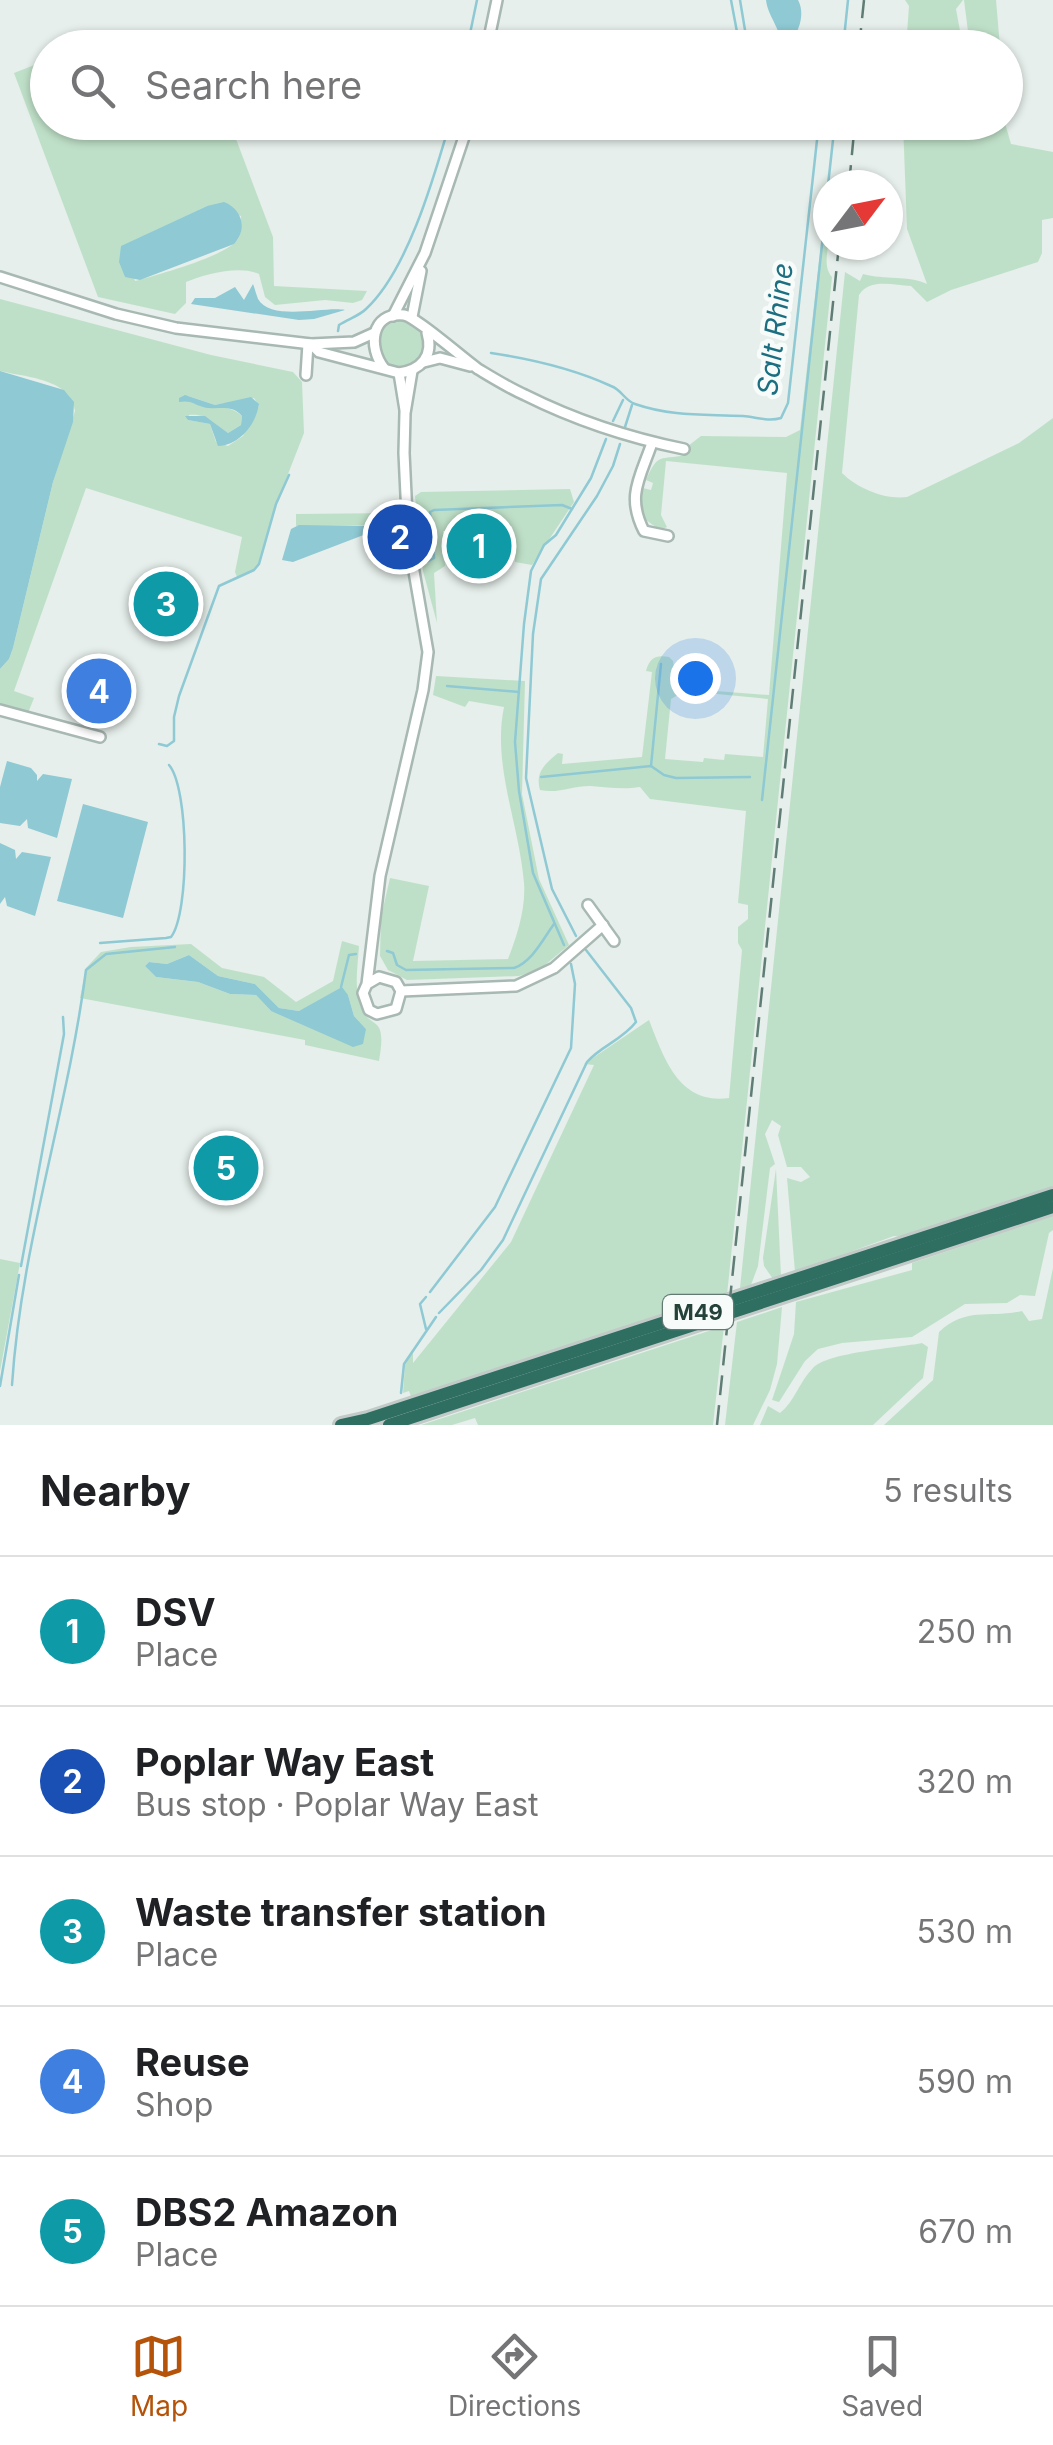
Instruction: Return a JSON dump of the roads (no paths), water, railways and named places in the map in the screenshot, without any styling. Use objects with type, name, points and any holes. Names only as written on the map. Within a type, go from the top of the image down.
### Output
[{"type":"highway","name":"M49","points":[[342,1425],[386,1414],[1053,1195]]},
{"type":"highway","name":"M49","points":[[389,1425],[1053,1207]]},
{"type":"street","points":[[491,30],[497,0]]},
{"type":"street","points":[[384,368],[375,357],[374,333],[393,316],[424,253],[462,140]]},
{"type":"street","points":[[412,317],[424,253]]},
{"type":"street","points":[[0,277],[116,314],[176,328],[310,344],[354,342],[374,333]]},
{"type":"street","points":[[393,316],[412,317],[482,371],[525,396],[610,430],[684,449]]},
{"type":"street","points":[[424,362],[430,347],[426,330]]},
{"type":"street","points":[[310,344],[319,352],[399,373],[440,358],[482,371]]},
{"type":"street","points":[[306,375],[310,344]]},
{"type":"street","points":[[405,413],[412,371]]},
{"type":"street","points":[[369,950],[380,976],[396,982],[400,992],[396,1009],[378,1014],[364,1002],[363,993],[367,984],[369,950],[380,876],[423,690],[428,652],[408,537],[405,413],[399,373]]},
{"type":"street","points":[[652,443],[636,491],[634,511],[644,532],[668,536]]},
{"type":"street","points":[[0,710],[100,737]]},
{"type":"street","points":[[588,904],[614,941]]},
{"type":"street","points":[[400,992],[516,986],[554,968],[603,925]]},
{"type":"street","points":[[367,984],[380,976]]},
{"type":"water","points":[[766,0],[798,0],[799,27],[777,30]]},
{"type":"water","points":[[224,202],[235,209],[241,220],[241,232],[234,244],[140,280],[125,277],[119,262],[121,246]]},
{"type":"water","points":[[253,284],[258,299],[274,310],[345,310],[299,320],[191,304],[195,298],[215,298],[235,287],[244,300]]},
{"type":"water","points":[[0,371],[64,390],[74,402],[73,422],[53,482],[13,648],[0,669]]},
{"type":"water","points":[[185,395],[215,405],[251,397],[259,404],[246,432],[233,442],[218,446],[210,424],[185,416],[205,416],[228,433],[241,425],[242,416],[228,408],[179,402]]},
{"type":"water","points":[[299,525],[375,526],[403,566],[396,568],[392,564],[374,531],[293,562],[282,560],[291,529]]},
{"type":"water","points":[[7,761],[31,768],[37,781],[43,774],[72,779],[57,838],[28,828],[27,819],[20,826],[0,823],[0,787]]},
{"type":"water","points":[[83,804],[148,822],[123,918],[57,901]]},
{"type":"water","points":[[0,843],[15,850],[16,859],[22,852],[51,857],[35,916],[7,906],[5,897],[0,904]]},
{"type":"water","points":[[189,955],[218,976],[255,984],[279,1008],[299,1011],[342,987],[354,1016],[366,1029],[363,1044],[353,1047],[271,1011],[256,995],[230,994],[198,982],[156,977],[145,966],[149,962],[167,964]]},
{"type":"waterway","points":[[471,30],[477,0]]},
{"type":"waterway","name":"Salt Rhine","points":[[731,0],[737,30]]},
{"type":"waterway","name":"Salt Rhine","points":[[740,0],[745,30]]},
{"type":"waterway","points":[[845,30],[848,0]]},
{"type":"waterway","points":[[338,331],[339,325],[366,309],[395,271],[418,222],[445,140]]},
{"type":"waterway","name":"Salt Rhine","points":[[491,353],[582,375],[615,388],[631,402],[662,411],[781,418],[788,403],[817,140]]},
{"type":"waterway","points":[[830,170],[833,140]]},
{"type":"waterway","points":[[762,800],[820,260]]},
{"type":"waterway","points":[[613,421],[623,400]]},
{"type":"waterway","points":[[625,427],[632,405]]},
{"type":"waterway","points":[[564,945],[533,873],[519,791],[515,742],[524,624],[531,571],[544,545],[556,535],[591,478],[606,439]]},
{"type":"waterway","points":[[576,936],[552,889],[526,778],[533,634],[541,579],[597,496],[620,444]]},
{"type":"waterway","points":[[159,744],[167,746],[174,741],[179,696],[219,586],[259,564],[276,504],[289,475]]},
{"type":"waterway","points":[[423,564],[434,558],[430,512],[434,510],[562,505],[572,509]]},
{"type":"waterway","points":[[651,766],[661,664]]},
{"type":"waterway","points":[[447,686],[519,692]]},
{"type":"waterway","points":[[100,943],[171,937],[177,923],[185,850],[180,798],[169,765]]},
{"type":"waterway","points":[[541,777],[651,766],[676,778],[750,777]]},
{"type":"waterway","points":[[387,951],[406,970],[514,968],[532,955],[554,924]]},
{"type":"waterway","points":[[12,1385],[25,1280],[86,970],[106,954],[175,947]]},
{"type":"waterway","points":[[439,1313],[481,1270],[503,1240],[587,1062],[636,1022],[631,1008],[586,950]]},
{"type":"waterway","points":[[341,987],[349,955],[356,954]]},
{"type":"waterway","points":[[430,1292],[495,1207],[571,1048],[575,984],[571,964]]},
{"type":"waterway","points":[[21,1266],[64,1034],[63,1017]]},
{"type":"waterway","points":[[0,1386],[19,1275]]},
{"type":"waterway","points":[[426,1297],[420,1304],[426,1329]]},
{"type":"waterway","points":[[401,1393],[404,1364],[436,1317]]},
{"type":"railway","points":[[861,30],[864,0]]},
{"type":"railway","points":[[850,170],[853,140]]},
{"type":"railway","points":[[717,1425],[837,260]]},
{"type":"place","name":"Poplar Way East","points":[[400,537]]},
{"type":"place","name":"DSV","points":[[479,546]]},
{"type":"place","name":"Waste transfer station","points":[[166,604]]},
{"type":"place","name":"Reuse","points":[[99,691]]},
{"type":"place","name":"DBS2 Amazon","points":[[226,1168]]}]
